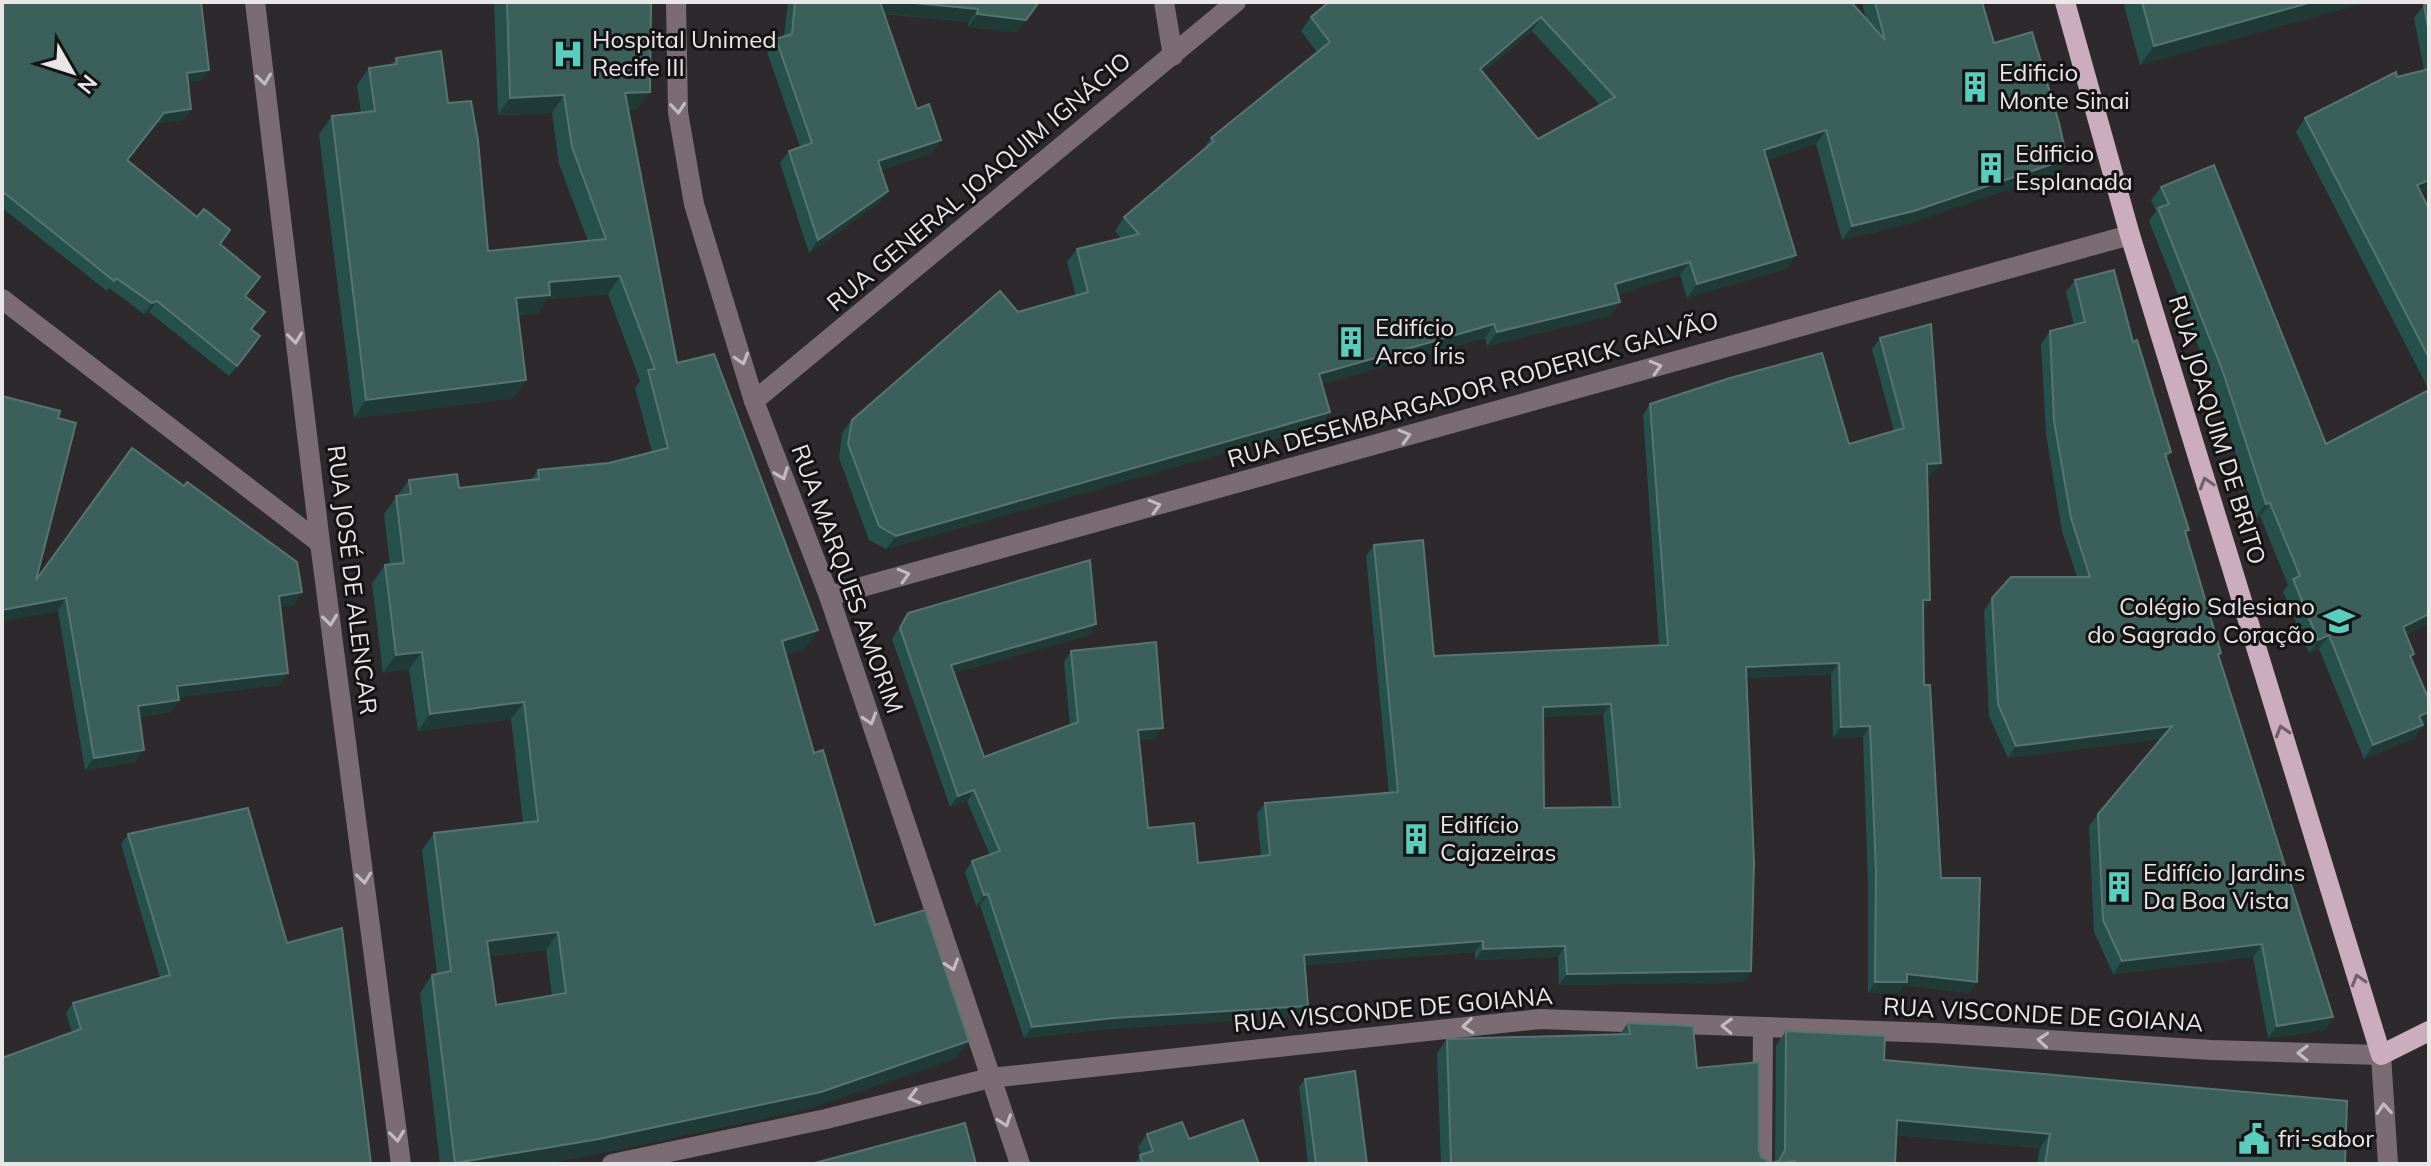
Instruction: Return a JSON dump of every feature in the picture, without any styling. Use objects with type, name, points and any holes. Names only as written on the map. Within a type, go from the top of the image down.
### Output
[{"type":"main road","name":"RUA JOAQUIM DE BRITO","points":[[2065,2],[2130,235],[2381,1055]]},
{"type":"main road","points":[[2381,1055],[2429,1031]]},
{"type":"street","name":"RUA JOSÉ DE ALENCAR","points":[[255,2],[320,543],[401,1164]]},
{"type":"street","name":"RUA MARQUES AMORIM","points":[[676,2],[678,112],[694,204],[754,401],[829,596],[1020,1164]]},
{"type":"street","points":[[1164,2],[1173,56]]},
{"type":"street","name":"RUA GENERAL JOAQUIM IGNÁCIO","points":[[754,401],[1236,2]]},
{"type":"street","name":"RUA DESEMBARGADOR RODERICK GALVÃO","points":[[829,596],[2130,235]]},
{"type":"street","points":[[2,299],[320,543]]},
{"type":"street","name":"RUA VISCONDE DE GOIANA","points":[[612,1164],[826,1119],[990,1078],[1540,1019],[1936,1033],[2212,1050],[2381,1055]]},
{"type":"street","points":[[1762,1164],[1763,1027]]},
{"type":"street","points":[[2381,1055],[2388,1164]]},
{"type":"building","points":[[2,2],[201,2],[209,70],[187,73],[191,109],[164,113],[127,160],[197,217],[204,209],[230,230],[220,244],[260,277],[245,296],[265,312],[251,329],[260,336],[237,366],[157,301],[152,303],[116,278],[114,281],[2,191]]},
{"type":"building","points":[[507,2],[651,2],[650,92],[625,93],[677,363],[714,354],[818,630],[782,641],[814,753],[823,750],[875,925],[925,910],[969,1041],[821,1092],[599,1139],[455,1163],[432,975],[451,971],[434,833],[538,821],[524,702],[430,714],[422,652],[396,655],[385,565],[404,563],[396,496],[411,494],[409,480],[457,474],[459,488],[539,479],[538,470],[609,463],[668,448],[648,370],[655,369],[620,276],[549,282],[550,295],[516,298],[526,380],[366,400],[332,116],[375,111],[369,68],[397,64],[396,58],[441,51],[448,103],[471,101],[478,140],[488,251],[606,239],[572,147],[564,95],[510,98]],"holes":[[[558,932],[566,993],[496,1005],[487,941]]]},
{"type":"building","points":[[795,2],[880,2],[917,109],[929,104],[941,140],[878,161],[888,191],[818,240],[789,151],[812,143],[776,39],[792,34]]},
{"type":"building","points":[[904,2],[1039,2],[1026,20],[977,14],[978,9]]},
{"type":"building","points":[[1329,2],[1851,2],[1885,40],[1875,2],[1982,2],[1994,43],[2032,32],[2067,159],[1914,211],[1852,226],[1826,130],[1764,150],[1796,255],[1697,284],[1690,262],[1615,284],[1620,302],[1497,332],[1494,324],[1319,374],[1330,412],[896,536],[879,526],[848,444],[852,420],[1000,291],[1018,312],[1088,292],[1077,249],[1139,234],[1124,217],[1214,141],[1211,138],[1330,42],[1311,17]],"holes":[[[1541,17],[1615,97],[1538,139],[1480,69]]]},
{"type":"building","points":[[2142,2],[2312,2],[2154,46]]},
{"type":"building","points":[[2429,3],[2429,34],[2424,5]]},
{"type":"building","points":[[2429,69],[2429,180],[2417,185],[2429,209],[2429,358],[2305,118],[2396,72],[2397,77]]},
{"type":"building","points":[[2214,165],[2326,444],[2429,390],[2429,614],[2403,627],[2414,654],[2410,656],[2429,700],[2429,712],[2419,716],[2423,725],[2373,745],[2329,635],[2318,640],[2293,579],[2300,576],[2270,503],[2266,504],[2223,372],[2158,208],[2169,204],[2161,187]]},
{"type":"building","points":[[2114,270],[2133,342],[2137,340],[2171,452],[2165,454],[2189,530],[2185,531],[2221,653],[2218,654],[2333,1017],[2277,1026],[2262,944],[2122,961],[2103,920],[2098,814],[2172,726],[2016,746],[1998,704],[1992,598],[2011,577],[2090,577],[2071,518],[2054,421],[2050,331],[2085,322],[2075,280]]},
{"type":"building","points":[[1931,324],[1941,463],[1927,464],[1930,600],[1923,600],[1924,685],[1930,685],[1941,878],[1980,878],[1977,982],[1907,974],[1907,982],[1875,982],[1876,873],[1870,726],[1841,727],[1839,663],[1746,667],[1754,863],[1751,971],[1567,974],[1565,946],[1483,949],[1483,941],[1304,955],[1308,1006],[1114,1018],[1032,1027],[988,894],[984,895],[972,861],[1000,851],[974,790],[958,796],[900,628],[908,613],[1090,560],[1096,624],[951,665],[984,757],[1078,722],[1071,651],[1156,642],[1163,728],[1138,730],[1148,828],[1194,823],[1198,863],[1270,855],[1265,803],[1398,792],[1374,545],[1423,540],[1434,656],[1668,645],[1650,404],[1822,353],[1849,444],[1904,428],[1880,338]],"holes":[[[1611,704],[1620,807],[1544,808],[1543,707]]]},
{"type":"building","points":[[2,396],[60,411],[58,418],[76,423],[36,580],[132,448],[184,486],[187,482],[297,562],[302,592],[279,596],[288,673],[177,686],[179,700],[138,706],[144,750],[94,758],[66,598],[2,610]]},
{"type":"building","points":[[248,808],[287,943],[342,928],[371,1164],[2,1164],[2,1058],[81,1029],[73,1003],[170,975],[128,834]]},
{"type":"building","points":[[1628,1023],[1693,1026],[1697,1068],[1759,1062],[1759,1150],[1761,1157],[1771,1163],[1779,1161],[1785,1150],[1786,1031],[1885,1036],[1884,1060],[2347,1101],[2345,1164],[2045,1164],[2050,1134],[1897,1120],[1895,1164],[1795,1164],[1795,1161],[1771,1164],[1451,1164],[1447,1039],[1630,1034]]},
{"type":"building","points":[[1355,1071],[1367,1164],[1316,1164],[1305,1079]]},
{"type":"building","points":[[1243,1120],[1259,1164],[1143,1164],[1140,1155],[1153,1151],[1147,1134],[1182,1122],[1189,1139]]},
{"type":"building","points":[[965,1123],[976,1164],[811,1164]]},
{"type":"place","name":"Hospital Unimed Recife III","points":[[568,54]]},
{"type":"place","name":"Edificio Monte Sinai","points":[[1975,87]]},
{"type":"place","name":"Edificio Esplanada","points":[[1991,168]]},
{"type":"place","name":"Edifício Arco Íris","points":[[1351,342]]},
{"type":"place","name":"Colégio Salesiano do Sagrado Coração","points":[[2339,621]]},
{"type":"place","name":"Edifício Cajazeiras","points":[[1416,839]]},
{"type":"place","name":"Edifício Jardins Da Boa Vista","points":[[2119,887]]},
{"type":"place","name":"fri-sabor","points":[[2254,1139]]}]
